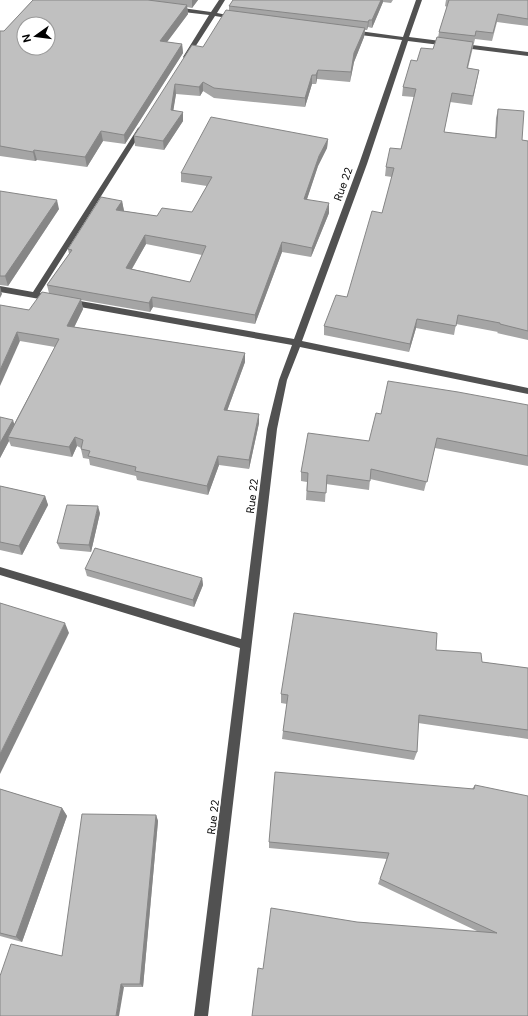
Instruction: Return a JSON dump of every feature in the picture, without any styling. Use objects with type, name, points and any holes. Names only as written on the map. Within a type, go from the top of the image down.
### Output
[{"type":"street","points":[[183,61],[222,0]]},
{"type":"street","name":"Rue 22","points":[[201,1016],[272,429],[283,380],[363,164],[419,0]]},
{"type":"street","points":[[166,8],[244,18]]},
{"type":"street","points":[[344,31],[528,54]]},
{"type":"street","points":[[35,295],[145,121]]},
{"type":"street","points":[[0,289],[297,343],[528,390]]},
{"type":"street","points":[[0,571],[246,645]]},
{"type":"building","points":[[33,0],[148,0],[187,5],[160,41],[182,44],[124,135],[101,131],[85,157],[34,150],[33,152],[0,146],[0,31],[4,31],[16,18],[16,56],[56,56],[56,16],[18,16]]},
{"type":"building","points":[[233,0],[381,0],[372,20],[369,20],[368,22],[229,6]]},
{"type":"building","points":[[449,0],[528,0],[528,19],[498,14],[493,33],[476,31],[475,36],[439,32]]},
{"type":"building","points":[[226,10],[365,28],[354,53],[351,72],[318,70],[316,75],[312,75],[305,98],[214,88],[203,82],[199,87],[175,84],[171,110],[183,112],[163,141],[134,136],[192,45],[203,47]]},
{"type":"building","points":[[437,37],[473,42],[467,68],[479,70],[473,96],[452,93],[444,132],[496,138],[498,109],[524,111],[522,140],[528,141],[528,331],[500,323],[458,315],[456,326],[417,319],[410,344],[324,326],[336,295],[347,297],[372,211],[382,213],[394,168],[386,167],[390,148],[401,149],[416,89],[403,87],[411,60],[417,61],[421,48],[433,49]]},
{"type":"building","points":[[211,117],[328,139],[319,156],[304,199],[329,203],[312,248],[282,242],[255,315],[152,297],[149,303],[47,285],[72,250],[68,249],[101,197],[122,201],[116,210],[157,216],[162,208],[192,212],[212,177],[181,173]],"holes":[[[145,235],[206,246],[190,282],[126,268]]]},
{"type":"building","points":[[0,191],[57,200],[5,276],[0,276]]},
{"type":"building","points":[[42,292],[81,299],[67,326],[245,353],[224,410],[259,414],[249,460],[218,456],[207,486],[135,471],[136,467],[88,456],[90,451],[81,449],[83,440],[75,437],[69,447],[8,437],[59,339],[17,332],[0,370],[0,305],[29,310]]},
{"type":"building","points":[[388,381],[528,405],[528,456],[437,438],[427,482],[371,469],[370,481],[327,475],[326,493],[307,491],[308,473],[301,472],[308,433],[369,441],[376,413],[381,414]]},
{"type":"building","points":[[0,417],[13,420],[0,443]]},
{"type":"building","points":[[0,486],[45,496],[19,546],[0,542]]},
{"type":"building","points":[[67,505],[98,506],[89,545],[57,543]]},
{"type":"building","points":[[95,548],[202,578],[193,600],[85,569]]},
{"type":"building","points":[[0,603],[65,623],[0,754]]},
{"type":"building","points":[[294,613],[437,633],[436,650],[481,653],[482,662],[528,668],[528,730],[419,715],[417,752],[283,731],[288,695],[281,694]]},
{"type":"building","points":[[275,772],[474,789],[475,785],[528,796],[528,1016],[252,1016],[258,968],[263,969],[271,908],[357,922],[497,933],[380,879],[389,853],[269,842]]},
{"type":"building","points":[[0,789],[62,808],[16,937],[0,933]]},
{"type":"building","points":[[82,814],[156,815],[140,984],[121,984],[116,1016],[0,1016],[0,976],[11,944],[62,956]]}]
